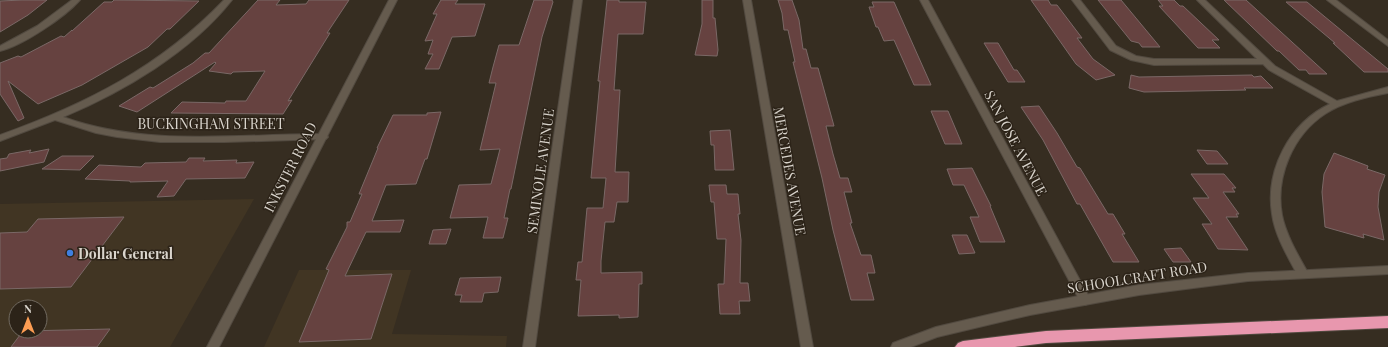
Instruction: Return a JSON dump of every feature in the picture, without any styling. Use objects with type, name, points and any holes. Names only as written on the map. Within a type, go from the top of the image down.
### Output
[{"type":"highway","points":[[964,347],[1046,337],[1388,322]]},
{"type":"street","points":[[0,49],[46,26],[76,0]]},
{"type":"street","points":[[0,138],[54,117],[116,87],[158,62],[190,38],[228,0]]},
{"type":"street","name":"INKSTER ROAD","points":[[213,347],[393,0]]},
{"type":"street","name":"SEMINOLE AVENUE","points":[[529,347],[578,0]]},
{"type":"street","name":"MERCEDES AVENUE","points":[[747,0],[807,347]]},
{"type":"street","name":"SAN JOSE AVENUE","points":[[924,0],[1085,300]]},
{"type":"street","points":[[1076,0],[1113,48],[1134,58],[1154,62],[1263,61]]},
{"type":"street","points":[[1200,0],[1263,61],[1286,77],[1337,105]]},
{"type":"street","points":[[1331,0],[1388,44]]},
{"type":"street","points":[[1302,273],[1288,246],[1277,214],[1276,197],[1278,179],[1283,160],[1291,143],[1301,130],[1323,112],[1361,96],[1388,90]]},
{"type":"street","name":"BUCKINGHAM STREET","points":[[54,117],[95,131],[145,138],[181,140],[323,137]]},
{"type":"street","name":"SCHOOLCRAFT ROAD","points":[[897,347],[936,332],[1030,310],[1085,300],[1201,282],[1302,273],[1388,270]]},
{"type":"shaded area","points":[[254,199],[170,347],[0,347],[0,204]]},
{"type":"shaded area","points":[[299,270],[411,270],[392,334],[507,336],[506,347],[264,347]]},
{"type":"building","points":[[47,0],[28,15],[0,32],[0,1]]},
{"type":"building","points":[[114,0],[199,1],[170,29],[167,29],[148,47],[82,85],[38,104],[8,81],[24,118],[18,121],[0,94],[0,63],[18,56],[21,57],[61,36],[64,37],[104,2],[112,2]]},
{"type":"building","points":[[258,0],[280,0],[276,5],[306,4],[309,0],[349,0],[327,33],[330,33],[288,101],[292,100],[283,114],[171,113],[182,102],[225,103],[226,101],[246,101],[265,71],[233,72],[231,74],[209,71],[216,63],[215,62],[137,112],[119,106],[150,87],[153,88],[193,63],[205,53],[209,53]]},
{"type":"building","points":[[441,0],[458,0],[455,4],[485,4],[475,36],[452,37],[439,69],[425,69],[433,54],[428,54],[433,40],[425,41],[437,14],[433,14]]},
{"type":"building","points":[[534,0],[552,0],[553,2],[542,37],[504,218],[508,218],[503,238],[483,238],[488,217],[450,218],[459,185],[491,184],[500,149],[480,150],[496,83],[489,83],[499,45],[519,45]]},
{"type":"building","points":[[607,0],[619,0],[619,2],[646,2],[643,34],[618,34],[614,90],[620,90],[615,172],[629,172],[628,202],[617,202],[614,222],[605,222],[601,261],[601,273],[642,272],[642,284],[639,284],[638,317],[619,318],[619,315],[578,316],[581,280],[576,280],[578,262],[582,262],[587,208],[603,208],[606,178],[591,178],[600,81],[598,81]]},
{"type":"building","points":[[702,0],[713,0],[713,18],[715,18],[718,50],[717,56],[695,55],[702,24]]},
{"type":"building","points":[[778,0],[792,0],[799,20],[803,49],[806,49],[811,68],[818,68],[834,126],[826,126],[833,154],[840,178],[848,178],[852,192],[844,192],[852,223],[850,223],[861,255],[871,255],[875,273],[867,273],[874,300],[851,300],[793,62],[795,62],[788,30],[784,30],[782,13]]},
{"type":"building","points":[[1031,0],[1048,0],[1051,5],[1057,5],[1082,38],[1077,38],[1093,59],[1115,75],[1096,80],[1076,64]]},
{"type":"building","points":[[1098,0],[1121,0],[1160,47],[1142,47],[1139,43],[1131,41]]},
{"type":"building","points":[[1158,0],[1174,0],[1180,6],[1183,6],[1219,40],[1212,40],[1220,48],[1198,48],[1159,6],[1163,6]]},
{"type":"building","points":[[1224,0],[1246,0],[1327,74],[1309,74],[1306,70],[1299,70]]},
{"type":"building","points":[[872,2],[894,2],[931,85],[914,85],[894,40],[884,41],[878,27],[876,27],[869,7],[874,7]]},
{"type":"building","points":[[1286,2],[1307,2],[1388,69],[1388,72],[1364,72],[1333,43],[1335,43]]},
{"type":"building","points":[[984,43],[998,43],[1014,70],[1017,70],[1025,82],[1008,82]]},
{"type":"building","points":[[1131,75],[1139,77],[1252,75],[1254,77],[1261,76],[1273,88],[1144,92],[1129,88]]},
{"type":"building","points":[[1039,106],[1108,214],[1113,214],[1125,234],[1122,234],[1139,262],[1113,262],[1080,204],[1077,204],[1043,140],[1021,107]]},
{"type":"building","points":[[931,111],[948,111],[962,144],[945,144]]},
{"type":"building","points":[[441,112],[427,159],[425,159],[416,184],[386,185],[372,221],[404,220],[400,232],[366,232],[345,276],[392,274],[371,339],[299,342],[329,270],[326,269],[347,227],[347,222],[350,222],[362,194],[359,194],[377,148],[393,115],[427,115],[427,113]]},
{"type":"building","points":[[730,130],[734,170],[715,170],[714,145],[711,145],[710,131]]},
{"type":"building","points":[[49,149],[44,162],[0,171],[0,159],[7,158],[9,154],[31,150],[29,153]]},
{"type":"building","points":[[1197,150],[1217,151],[1228,164],[1207,164]]},
{"type":"building","points":[[1334,153],[1368,166],[1367,169],[1385,175],[1379,192],[1378,207],[1384,240],[1363,234],[1364,238],[1325,227],[1322,192],[1324,174]]},
{"type":"building","points":[[62,156],[94,156],[80,170],[42,169]]},
{"type":"building","points":[[189,158],[205,158],[203,161],[237,160],[236,163],[254,162],[245,178],[186,179],[174,196],[157,197],[168,181],[130,182],[85,179],[99,165],[141,167],[145,163],[186,162]]},
{"type":"building","points":[[972,168],[991,206],[1005,242],[980,242],[970,217],[979,217],[964,185],[953,185],[947,169]]},
{"type":"building","points":[[1191,174],[1224,174],[1236,188],[1232,188],[1235,192],[1223,192],[1239,214],[1236,214],[1238,217],[1226,217],[1248,250],[1218,249],[1202,224],[1212,224],[1193,198],[1209,198]]},
{"type":"building","points":[[709,185],[726,185],[727,194],[738,194],[740,214],[738,214],[741,240],[740,283],[748,283],[750,301],[739,301],[740,314],[720,314],[718,284],[724,284],[726,239],[717,239],[714,202],[711,202]]},
{"type":"building","name":"Dollar General","points":[[124,217],[71,287],[0,289],[0,233],[27,232],[38,219]]},
{"type":"building","points":[[451,229],[446,244],[429,244],[433,230]]},
{"type":"building","points":[[952,235],[967,235],[975,253],[959,254]]},
{"type":"building","points":[[1181,248],[1191,262],[1173,262],[1164,249]]},
{"type":"building","points":[[501,277],[498,292],[484,293],[482,302],[460,302],[462,295],[455,295],[460,278]]},
{"type":"building","points":[[110,329],[97,347],[11,347],[17,339],[48,339],[48,330]]},
{"type":"place","name":"Dollar General","points":[[70,253]]}]
